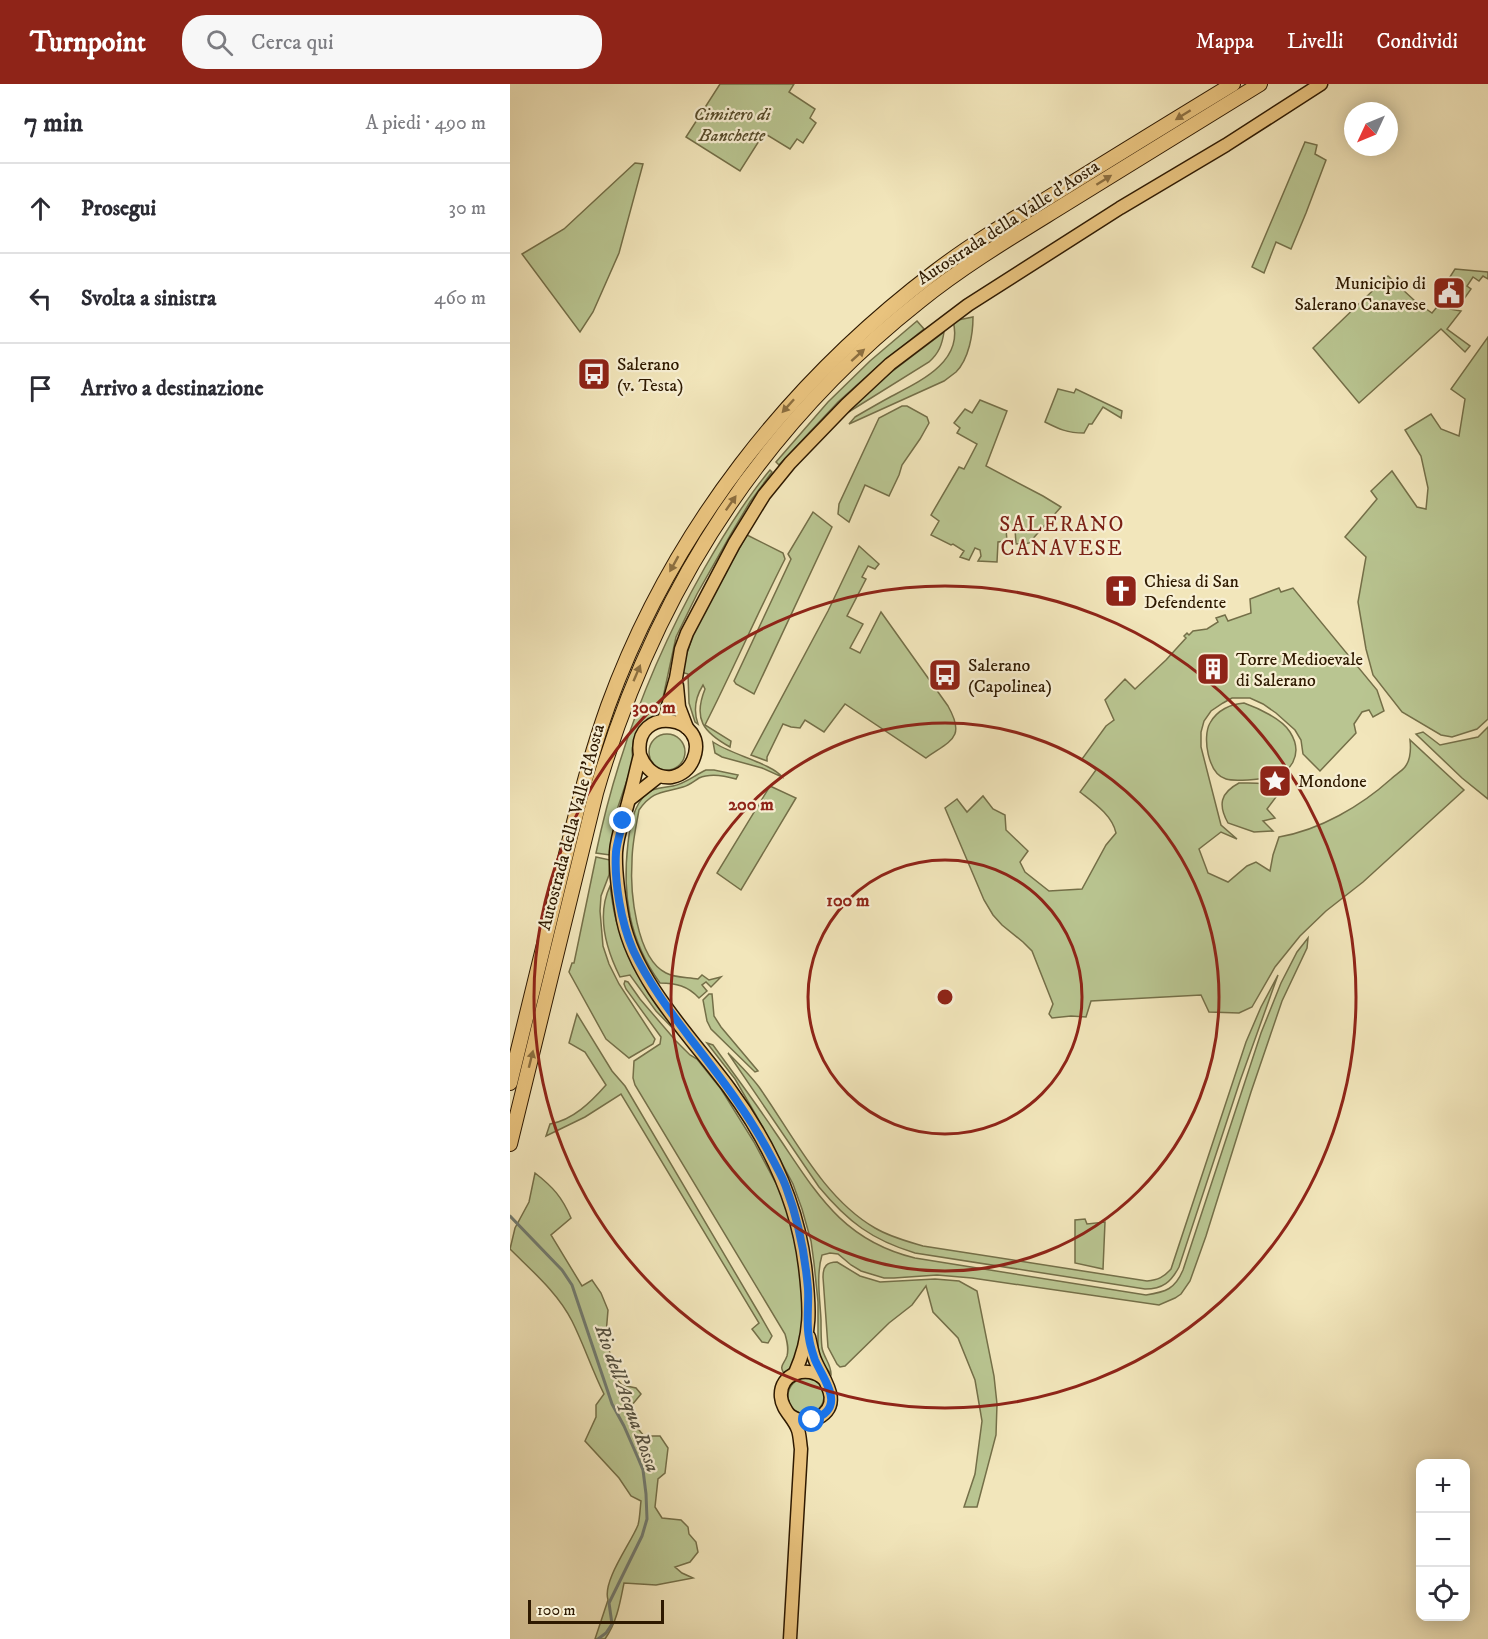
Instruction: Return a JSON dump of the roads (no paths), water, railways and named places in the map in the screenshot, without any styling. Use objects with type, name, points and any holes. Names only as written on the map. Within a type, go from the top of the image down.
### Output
[{"type":"highway","name":"Autostrada della Valle d'Aosta","points":[[510,1083],[583,785],[609,704],[639,633],[675,562],[743,460],[809,383],[840,352],[937,270],[997,229],[1233,84]]},
{"type":"highway","name":"Autostrada della Valle d'Aosta","points":[[512,1138],[607,753],[635,678],[671,601],[730,503],[774,445],[819,394],[850,363],[937,288],[1004,242],[1260,84]]},
{"type":"main road","points":[[664,720],[676,678],[681,649],[697,611],[734,544],[764,495],[790,463],[853,398],[890,364],[968,304],[1321,84]]},
{"type":"main road","points":[[640,755],[646,767],[659,776],[665,777],[678,775],[692,763],[695,741],[679,707],[676,678]]},
{"type":"main road","points":[[687,728],[678,722],[664,720],[652,724],[642,735],[639,744],[640,755],[616,850],[616,876],[623,922],[633,949],[651,985],[730,1090],[764,1142],[785,1185],[804,1251],[808,1289],[808,1336],[795,1373]]},
{"type":"main road","points":[[630,799],[659,776]]},
{"type":"main road","points":[[801,1449],[807,1430],[814,1419],[825,1412],[830,1402],[830,1388],[815,1359],[808,1336]]},
{"type":"main road","points":[[790,1639],[801,1449],[799,1431],[783,1406],[781,1393],[785,1381],[795,1373],[811,1371],[824,1378]]},
{"type":"main road","points":[[791,1416],[802,1420],[814,1419]]},
{"type":"waterway","name":"Rio dell'Acqua Rossa","points":[[510,1216],[562,1270],[572,1285],[612,1404],[643,1470],[647,1519],[642,1536],[609,1603],[612,1624],[598,1639]]},
{"type":"place","name":"Municipio di Salerano Canavese","points":[[1449,293]]},
{"type":"place","name":"Salerano (v. Testa)","points":[[594,374]]},
{"type":"place","name":"Chiesa di San Defendente","points":[[1121,591]]},
{"type":"place","name":"Torre Medioevale di Salerano","points":[[1213,669]]},
{"type":"place","name":"Salerano (Capolinea)","points":[[945,675]]},
{"type":"place","name":"Mondone","points":[[1275,781]]},
{"type":"district","name":"SALERANO CANAVESE","points":[[1062,536]]},
{"type":"park label","name":"Cimitero di Banchette","points":[[732,124]]}]
